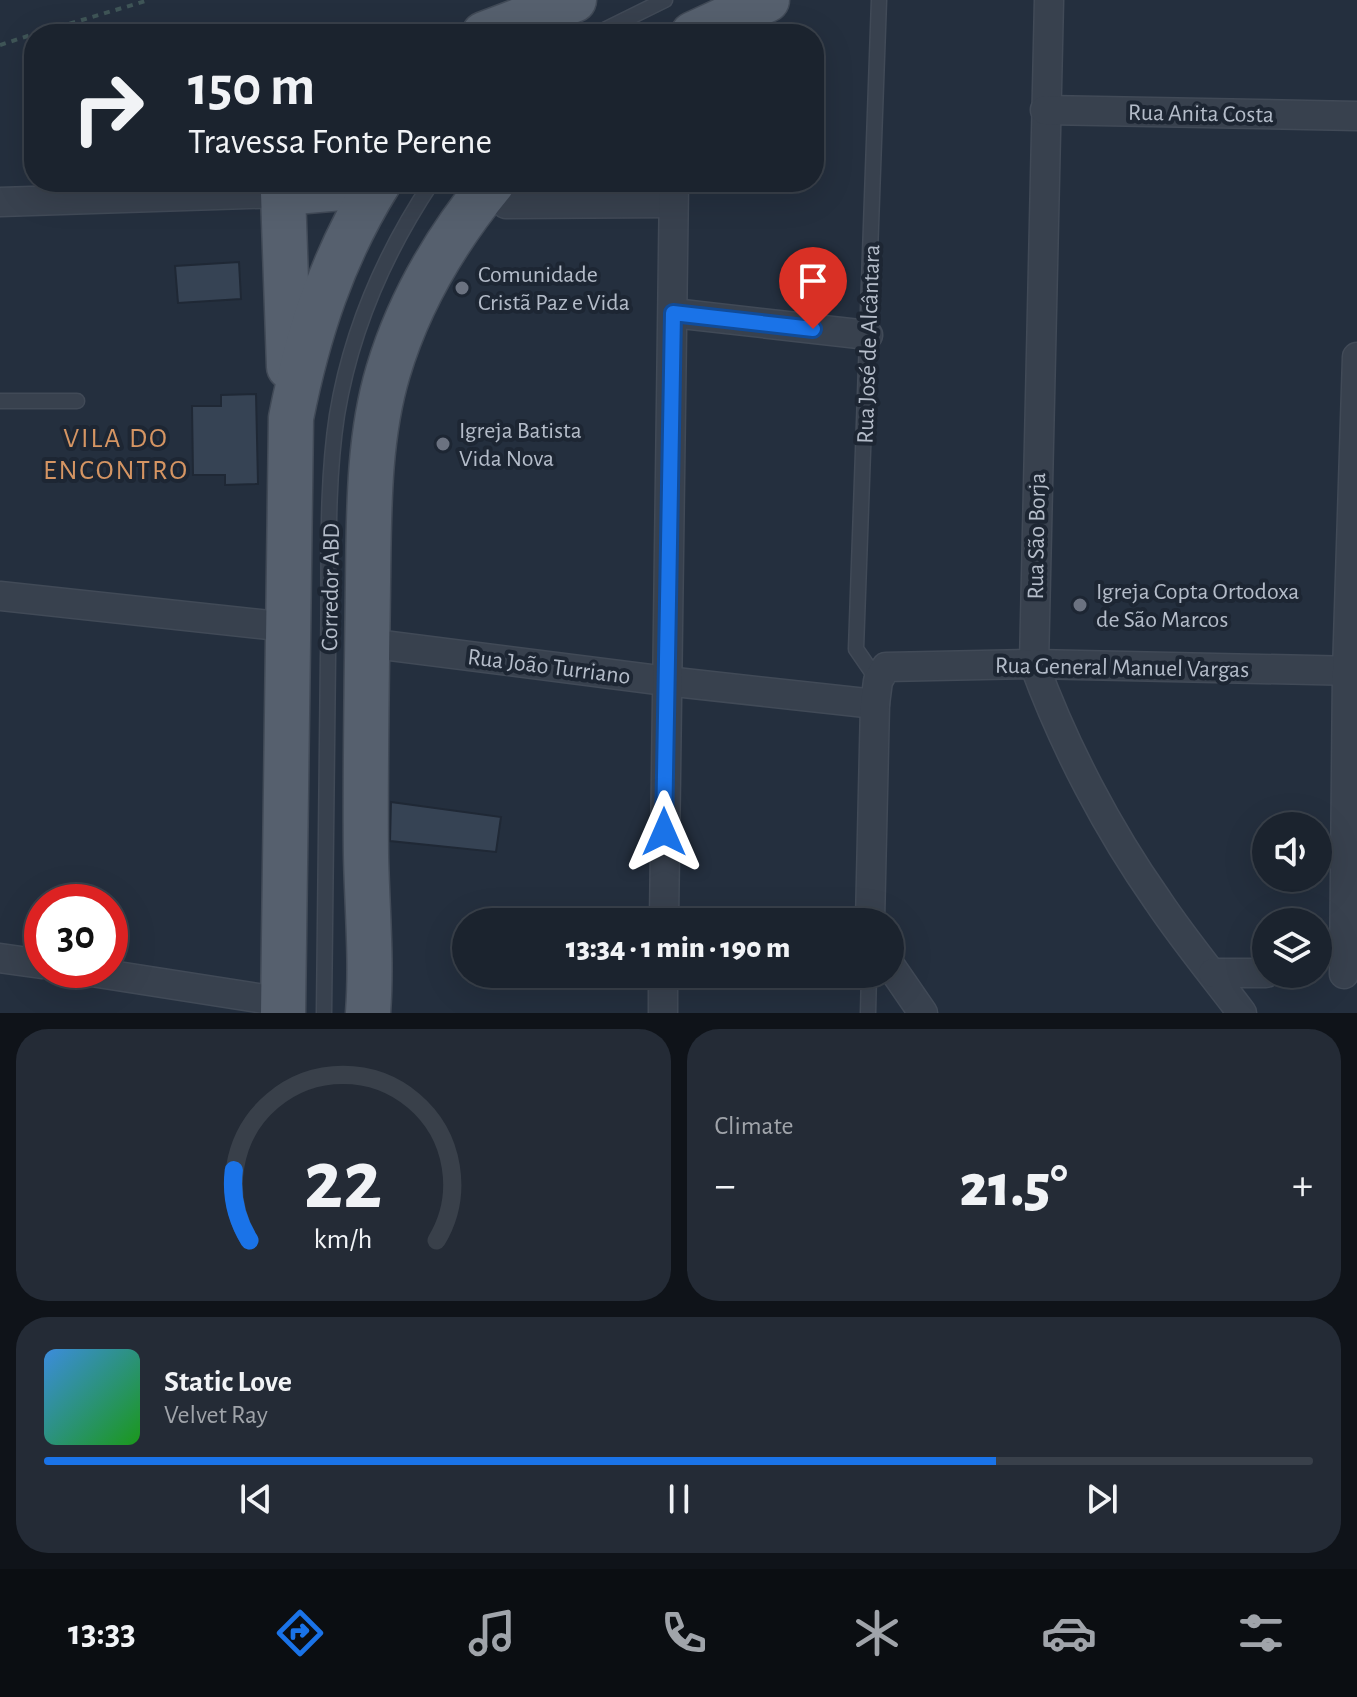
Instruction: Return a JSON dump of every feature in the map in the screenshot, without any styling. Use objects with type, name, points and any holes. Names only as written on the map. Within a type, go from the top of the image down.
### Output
[{"type":"main road","points":[[715,24],[767,0]]},
{"type":"main road","points":[[510,24],[566,3]]},
{"type":"main road","points":[[534,24],[566,3]]},
{"type":"main road","points":[[292,192],[283,193],[291,418],[288,627],[297,1009]]},
{"type":"main road","points":[[291,418],[321,297],[373,192]]},
{"type":"main road","points":[[368,1013],[371,974],[366,856],[367,643],[369,501],[376,431],[387,374],[404,324],[426,279],[459,223],[499,193]]},
{"type":"street","name":"Rua São Borja","points":[[1049,0],[1034,664],[1051,710],[1094,796],[1157,901],[1242,1013]]},
{"type":"street","name":"Rua Anita Costa","points":[[1045,110],[1357,116]]},
{"type":"street","points":[[0,202],[283,193]]},
{"type":"street","points":[[499,193],[673,193],[664,908]]},
{"type":"street","points":[[673,313],[868,335]]},
{"type":"street","points":[[1340,974],[1352,671],[1357,357]]},
{"type":"street","points":[[0,596],[288,627]]},
{"type":"street","name":"Rua João Turriano","points":[[367,643],[666,681],[880,684]]},
{"type":"street","name":"Rua General Manuel Vargas","points":[[880,684],[1034,664],[1352,671]]},
{"type":"street","points":[[871,908],[880,684]]},
{"type":"street","points":[[0,958],[24,961]]},
{"type":"street","points":[[1213,973],[1252,973]]},
{"type":"street","points":[[128,979],[297,1009]]},
{"type":"street","points":[[904,985],[923,1013]]},
{"type":"street","points":[[663,988],[663,1013]]},
{"type":"lane","points":[[616,24],[665,0]]},
{"type":"lane","name":"Rua José de Alcântara","points":[[879,0],[856,649],[880,684]]},
{"type":"lane","name":"Corredor ABD","points":[[297,1009],[337,416],[357,331],[372,290],[390,250],[426,192]]},
{"type":"lane","points":[[0,401],[77,401]]},
{"type":"lane","points":[[868,1013],[869,988]]},
{"type":"path","points":[[69,24],[149,0]]},
{"type":"path","points":[[0,45],[24,37]]},
{"type":"building","points":[[239,262],[241,299],[178,303],[175,266]]},
{"type":"building","points":[[256,394],[258,484],[225,485],[225,475],[193,475],[192,406],[221,406],[221,395]]},
{"type":"building","points":[[391,802],[501,817],[496,852],[390,841]]},
{"type":"place","name":"Comunidade Cristã Paz e Vida","points":[[462,288]]},
{"type":"place","name":"Igreja Batista Vida Nova","points":[[443,444]]},
{"type":"place","name":"Igreja Copta Ortodoxa de São Marcos","points":[[1080,605]]},
{"type":"district","name":"VILA DO ENCONTRO","points":[[116,453]]},
{"type":"route","points":[[664,832],[673,313],[813,329]]}]
